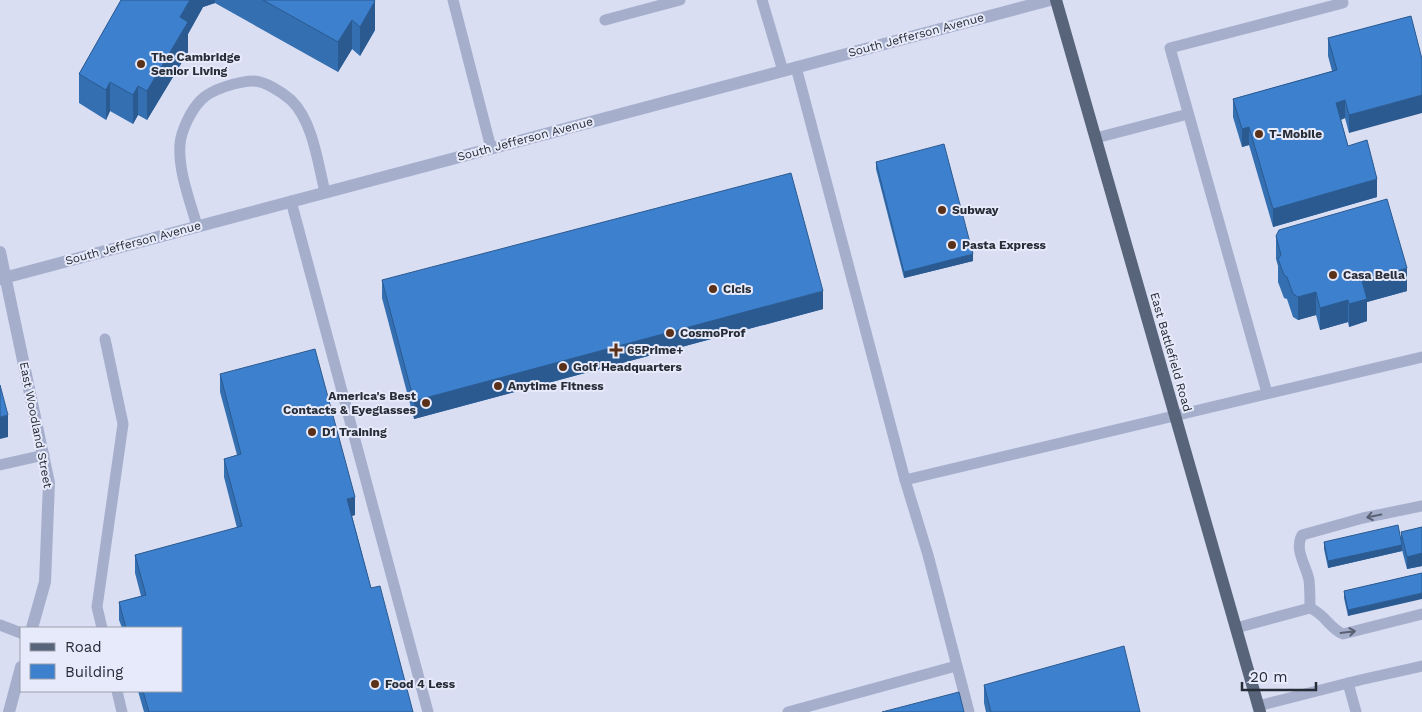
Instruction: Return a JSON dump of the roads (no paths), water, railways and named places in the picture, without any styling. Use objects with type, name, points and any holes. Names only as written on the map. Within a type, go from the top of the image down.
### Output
[{"type":"main road","name":"East Battlefield Road","points":[[1056,0],[1259,709]]},
{"type":"street","name":"South Jefferson Avenue","points":[[3,278],[1050,0]]},
{"type":"street","name":"East Woodland Street","points":[[0,252],[3,278],[49,483],[45,582],[32,627]]},
{"type":"street","points":[[9,712],[20,671]]},
{"type":"lane","points":[[453,0],[491,148]]},
{"type":"lane","points":[[605,20],[680,0]]},
{"type":"lane","points":[[762,0],[783,71]]},
{"type":"lane","points":[[1267,393],[1170,48],[1343,3],[1342,0]]},
{"type":"lane","points":[[796,67],[905,480],[928,555],[956,666],[970,712]]},
{"type":"lane","points":[[197,226],[180,163],[180,143],[185,125],[201,100],[214,91],[228,86],[255,81],[275,88],[292,101],[306,122],[325,192]]},
{"type":"lane","points":[[1096,138],[1188,114]]},
{"type":"lane","points":[[291,201],[428,712]]},
{"type":"lane","points":[[102,627],[97,607],[123,424],[105,340]]},
{"type":"lane","points":[[905,480],[1422,357]]},
{"type":"lane","points":[[0,465],[44,455]]},
{"type":"lane","points":[[1310,608],[1309,580],[1300,553],[1299,541],[1302,535],[1363,518],[1422,506]]},
{"type":"lane","points":[[1236,628],[1310,608],[1320,612],[1337,631],[1343,634],[1422,614]]},
{"type":"lane","points":[[0,626],[20,633]]},
{"type":"lane","points":[[788,712],[956,666]]},
{"type":"lane","points":[[1259,709],[1348,683],[1422,666]]},
{"type":"lane","points":[[1348,683],[1356,712]]},
{"type":"lane","points":[[117,692],[122,712]]},
{"type":"place","name":"The Cambridge Senior Living","points":[[141,64]]},
{"type":"place","name":"T-Mobile","points":[[1259,134]]},
{"type":"place","name":"Subway","points":[[942,210]]},
{"type":"place","name":"Pasta Express","points":[[952,245]]},
{"type":"place","name":"Casa Bella","points":[[1333,275]]},
{"type":"place","name":"Cicis","points":[[713,289]]},
{"type":"place","name":"CosmoProf","points":[[670,333]]},
{"type":"place","name":"65Prime+","points":[[616,350]]},
{"type":"place","name":"Golf Headquarters","points":[[563,367]]},
{"type":"place","name":"Anytime Fitness","points":[[498,386]]},
{"type":"place","name":"America's Best Contacts & Eyeglasses","points":[[426,403]]},
{"type":"place","name":"D1 Training","points":[[312,432]]},
{"type":"place","name":"Food 4 Less","points":[[375,684]]}]
